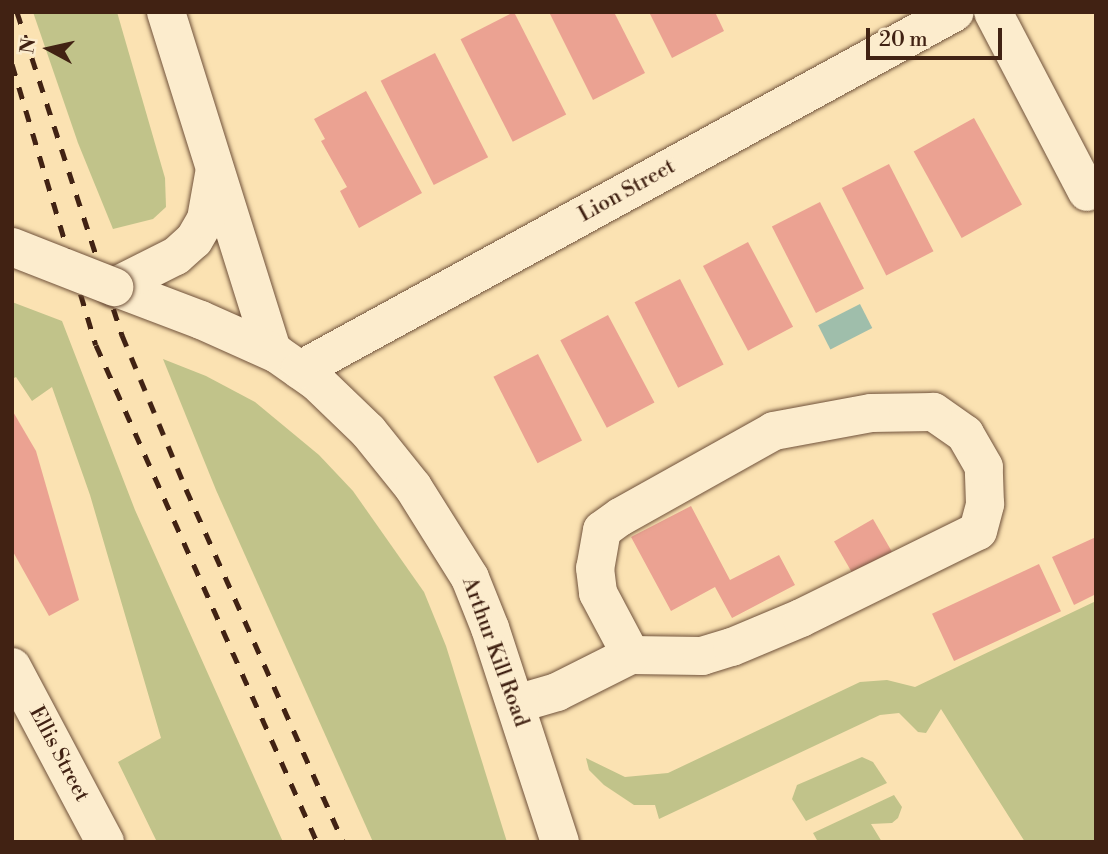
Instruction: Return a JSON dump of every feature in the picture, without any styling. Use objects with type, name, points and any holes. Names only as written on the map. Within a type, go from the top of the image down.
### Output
[{"type":"street","points":[[166,12],[215,169],[286,361]]},
{"type":"street","name":"Lion Street","points":[[286,361],[955,12]]},
{"type":"street","points":[[993,12],[1087,192]]},
{"type":"street","points":[[114,287],[176,256],[194,240],[206,219],[215,169]]},
{"type":"street","name":"Arthur Kill Road","points":[[12,247],[201,320],[286,361],[317,382],[368,431],[413,487],[470,578],[516,704],[561,842]]},
{"type":"street","points":[[516,704],[556,692],[631,655],[702,656],[732,647],[801,618],[978,531],[985,504],[984,467],[965,434],[933,412],[871,413],[774,431],[620,517],[602,530],[595,553],[595,568],[598,593],[631,655]]},
{"type":"street","name":"Ellis Street","points":[[12,667],[104,842]]},
{"type":"green space","points":[[33,12],[117,12],[165,178],[166,207],[153,219],[113,229],[78,143]]},
{"type":"green space","points":[[12,302],[62,321],[135,510],[283,842],[157,842],[118,762],[161,738],[90,495],[52,387],[32,401],[16,377],[12,379]]},
{"type":"green space","points":[[163,359],[206,376],[255,402],[319,455],[353,491],[424,592],[446,646],[507,842],[373,842],[216,490]]},
{"type":"green space","points":[[1096,601],[1096,842],[1025,842],[941,709],[926,733],[918,732],[899,713],[880,715],[659,819],[655,805],[634,805],[604,785],[589,770],[586,758],[625,777],[668,773],[860,682],[887,680],[915,687]]},
{"type":"green space","points":[[862,757],[873,762],[887,783],[806,821],[792,799],[797,785]]},
{"type":"green space","points":[[894,795],[902,807],[898,818],[892,823],[871,824],[882,842],[818,842],[813,833]]},
{"type":"shaded area","points":[[860,304],[872,328],[830,349],[818,325]]},
{"type":"building","points":[[514,12],[566,114],[513,142],[461,39]]},
{"type":"building","points":[[549,12],[614,12],[645,73],[593,100]]},
{"type":"building","points":[[649,12],[715,12],[724,31],[672,58]]},
{"type":"building","points":[[435,53],[488,157],[434,185],[381,81]]},
{"type":"building","points":[[366,91],[422,193],[359,228],[340,191],[347,187],[321,141],[325,139],[314,119]]},
{"type":"building","points":[[974,118],[1022,205],[962,238],[914,151]]},
{"type":"building","points":[[889,164],[933,251],[886,275],[842,188]]},
{"type":"building","points":[[820,202],[864,288],[816,313],[772,227]]},
{"type":"building","points":[[748,242],[793,327],[748,351],[703,266]]},
{"type":"building","points":[[680,279],[724,365],[678,388],[635,302]]},
{"type":"building","points":[[608,315],[654,402],[607,428],[560,340]]},
{"type":"building","points":[[538,354],[582,440],[537,463],[493,377]]},
{"type":"building","points":[[12,410],[36,451],[79,600],[49,616],[12,550]]},
{"type":"building","points":[[691,506],[730,580],[779,555],[795,585],[732,618],[715,587],[671,611],[631,537]]},
{"type":"building","points":[[873,519],[892,553],[854,575],[834,542]]},
{"type":"building","points":[[1096,537],[1096,594],[1074,605],[1052,557]]},
{"type":"building","points":[[1039,564],[1061,611],[954,661],[932,614]]},
{"type":"railway","points":[[17,12],[122,335],[186,489],[343,842]]},
{"type":"railway","points":[[12,64],[96,345],[317,842]]}]
